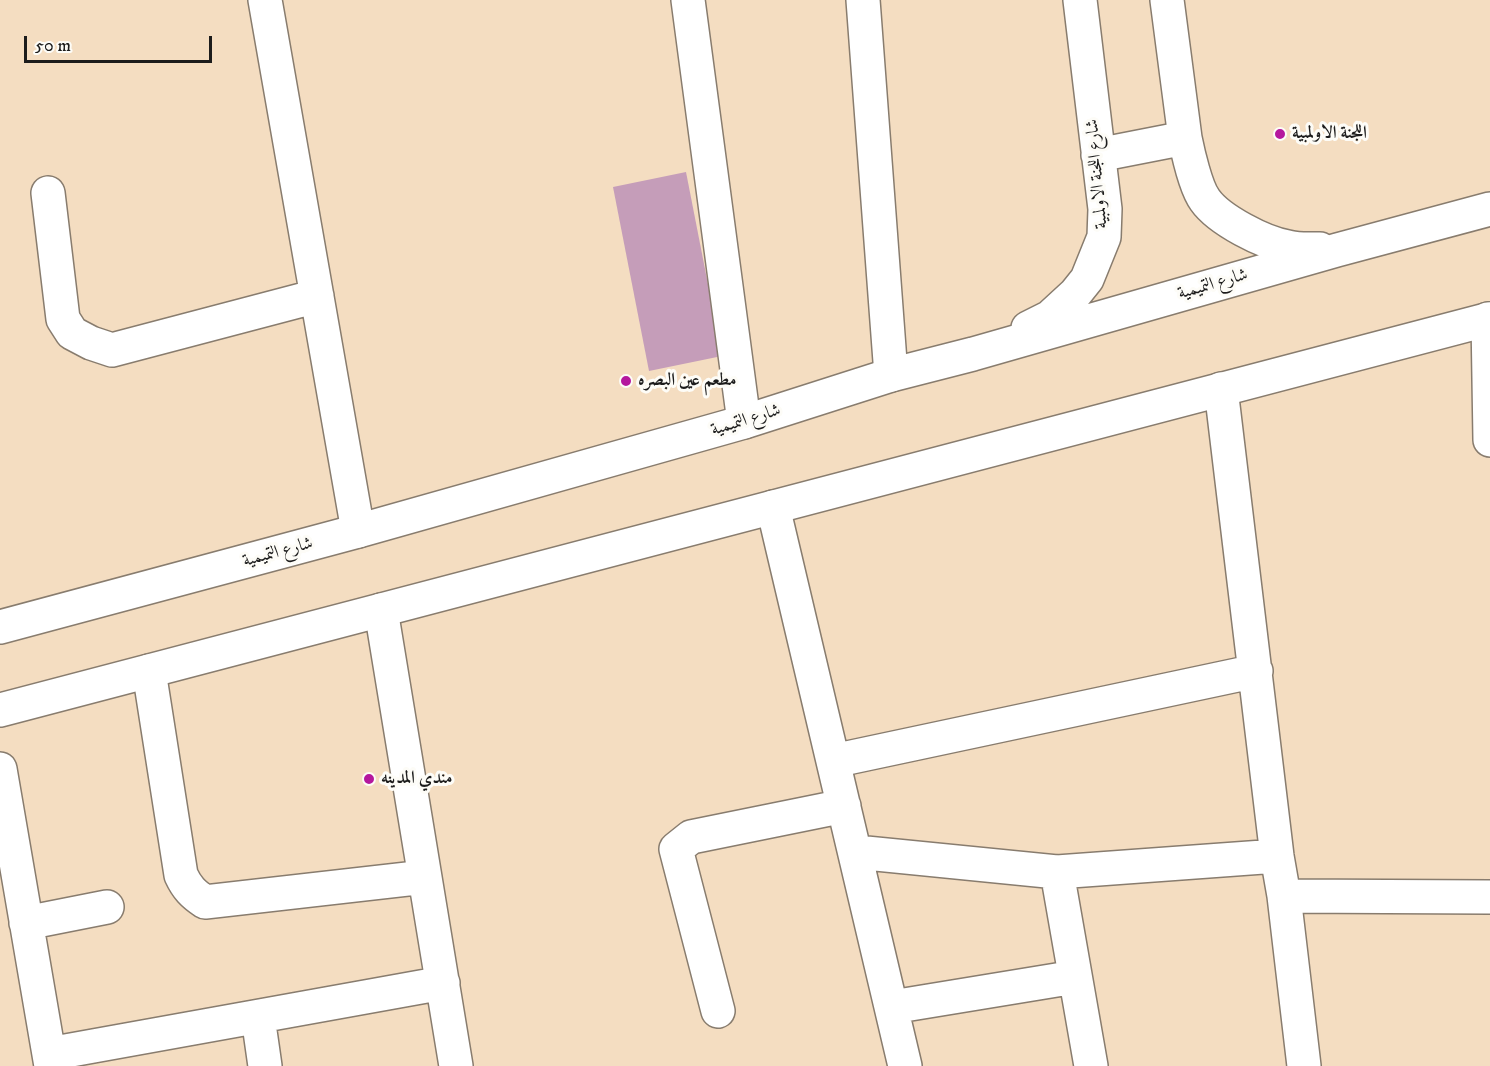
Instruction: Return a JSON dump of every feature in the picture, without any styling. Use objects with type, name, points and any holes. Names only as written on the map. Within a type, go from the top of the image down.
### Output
[{"type":"street","points":[[265,0],[358,531]]},
{"type":"street","points":[[688,0],[744,422]]},
{"type":"street","points":[[863,0],[891,375]]},
{"type":"street","name":"شارع اللجنة الاولمبية","points":[[973,354],[1050,317],[1075,294],[1087,279],[1104,237],[1105,209],[1080,0]]},
{"type":"street","points":[[1167,0],[1185,138],[1188,154],[1204,199],[1218,212],[1258,238],[1289,248],[1337,250]]},
{"type":"street","points":[[1098,155],[1185,138]]},
{"type":"street","points":[[48,193],[63,319],[72,333],[91,343],[112,350],[316,296]]},
{"type":"street","name":"شارع التميمية","points":[[0,627],[358,531],[744,422],[891,375],[1490,208]]},
{"type":"street","points":[[0,710],[1489,319],[1490,441]]},
{"type":"street","points":[[1221,389],[1304,1066]]},
{"type":"street","points":[[773,507],[905,1066]]},
{"type":"street","points":[[381,610],[456,1066]]},
{"type":"street","points":[[149,671],[181,875],[196,896],[205,902],[425,877]]},
{"type":"street","points":[[833,761],[1256,671]]},
{"type":"street","points":[[0,770],[50,1060],[258,1017],[443,983]]},
{"type":"street","points":[[718,1011],[676,849],[691,837],[844,806]]},
{"type":"street","points":[[855,852],[1057,872],[1277,856]]},
{"type":"street","points":[[1057,872],[1091,1066]]},
{"type":"street","points":[[1284,896],[1490,897]]},
{"type":"street","points":[[26,923],[106,907]]},
{"type":"street","points":[[892,1007],[1075,977]]},
{"type":"street","points":[[258,1017],[265,1066]]},
{"type":"building","points":[[686,172],[722,356],[649,371],[613,187]]},
{"type":"place","name":"اللجنة الاولمبية","points":[[1280,134]]},
{"type":"place","name":"مطعم عين البصره","points":[[626,381]]},
{"type":"place","name":"مندي المدينه","points":[[369,779]]}]
